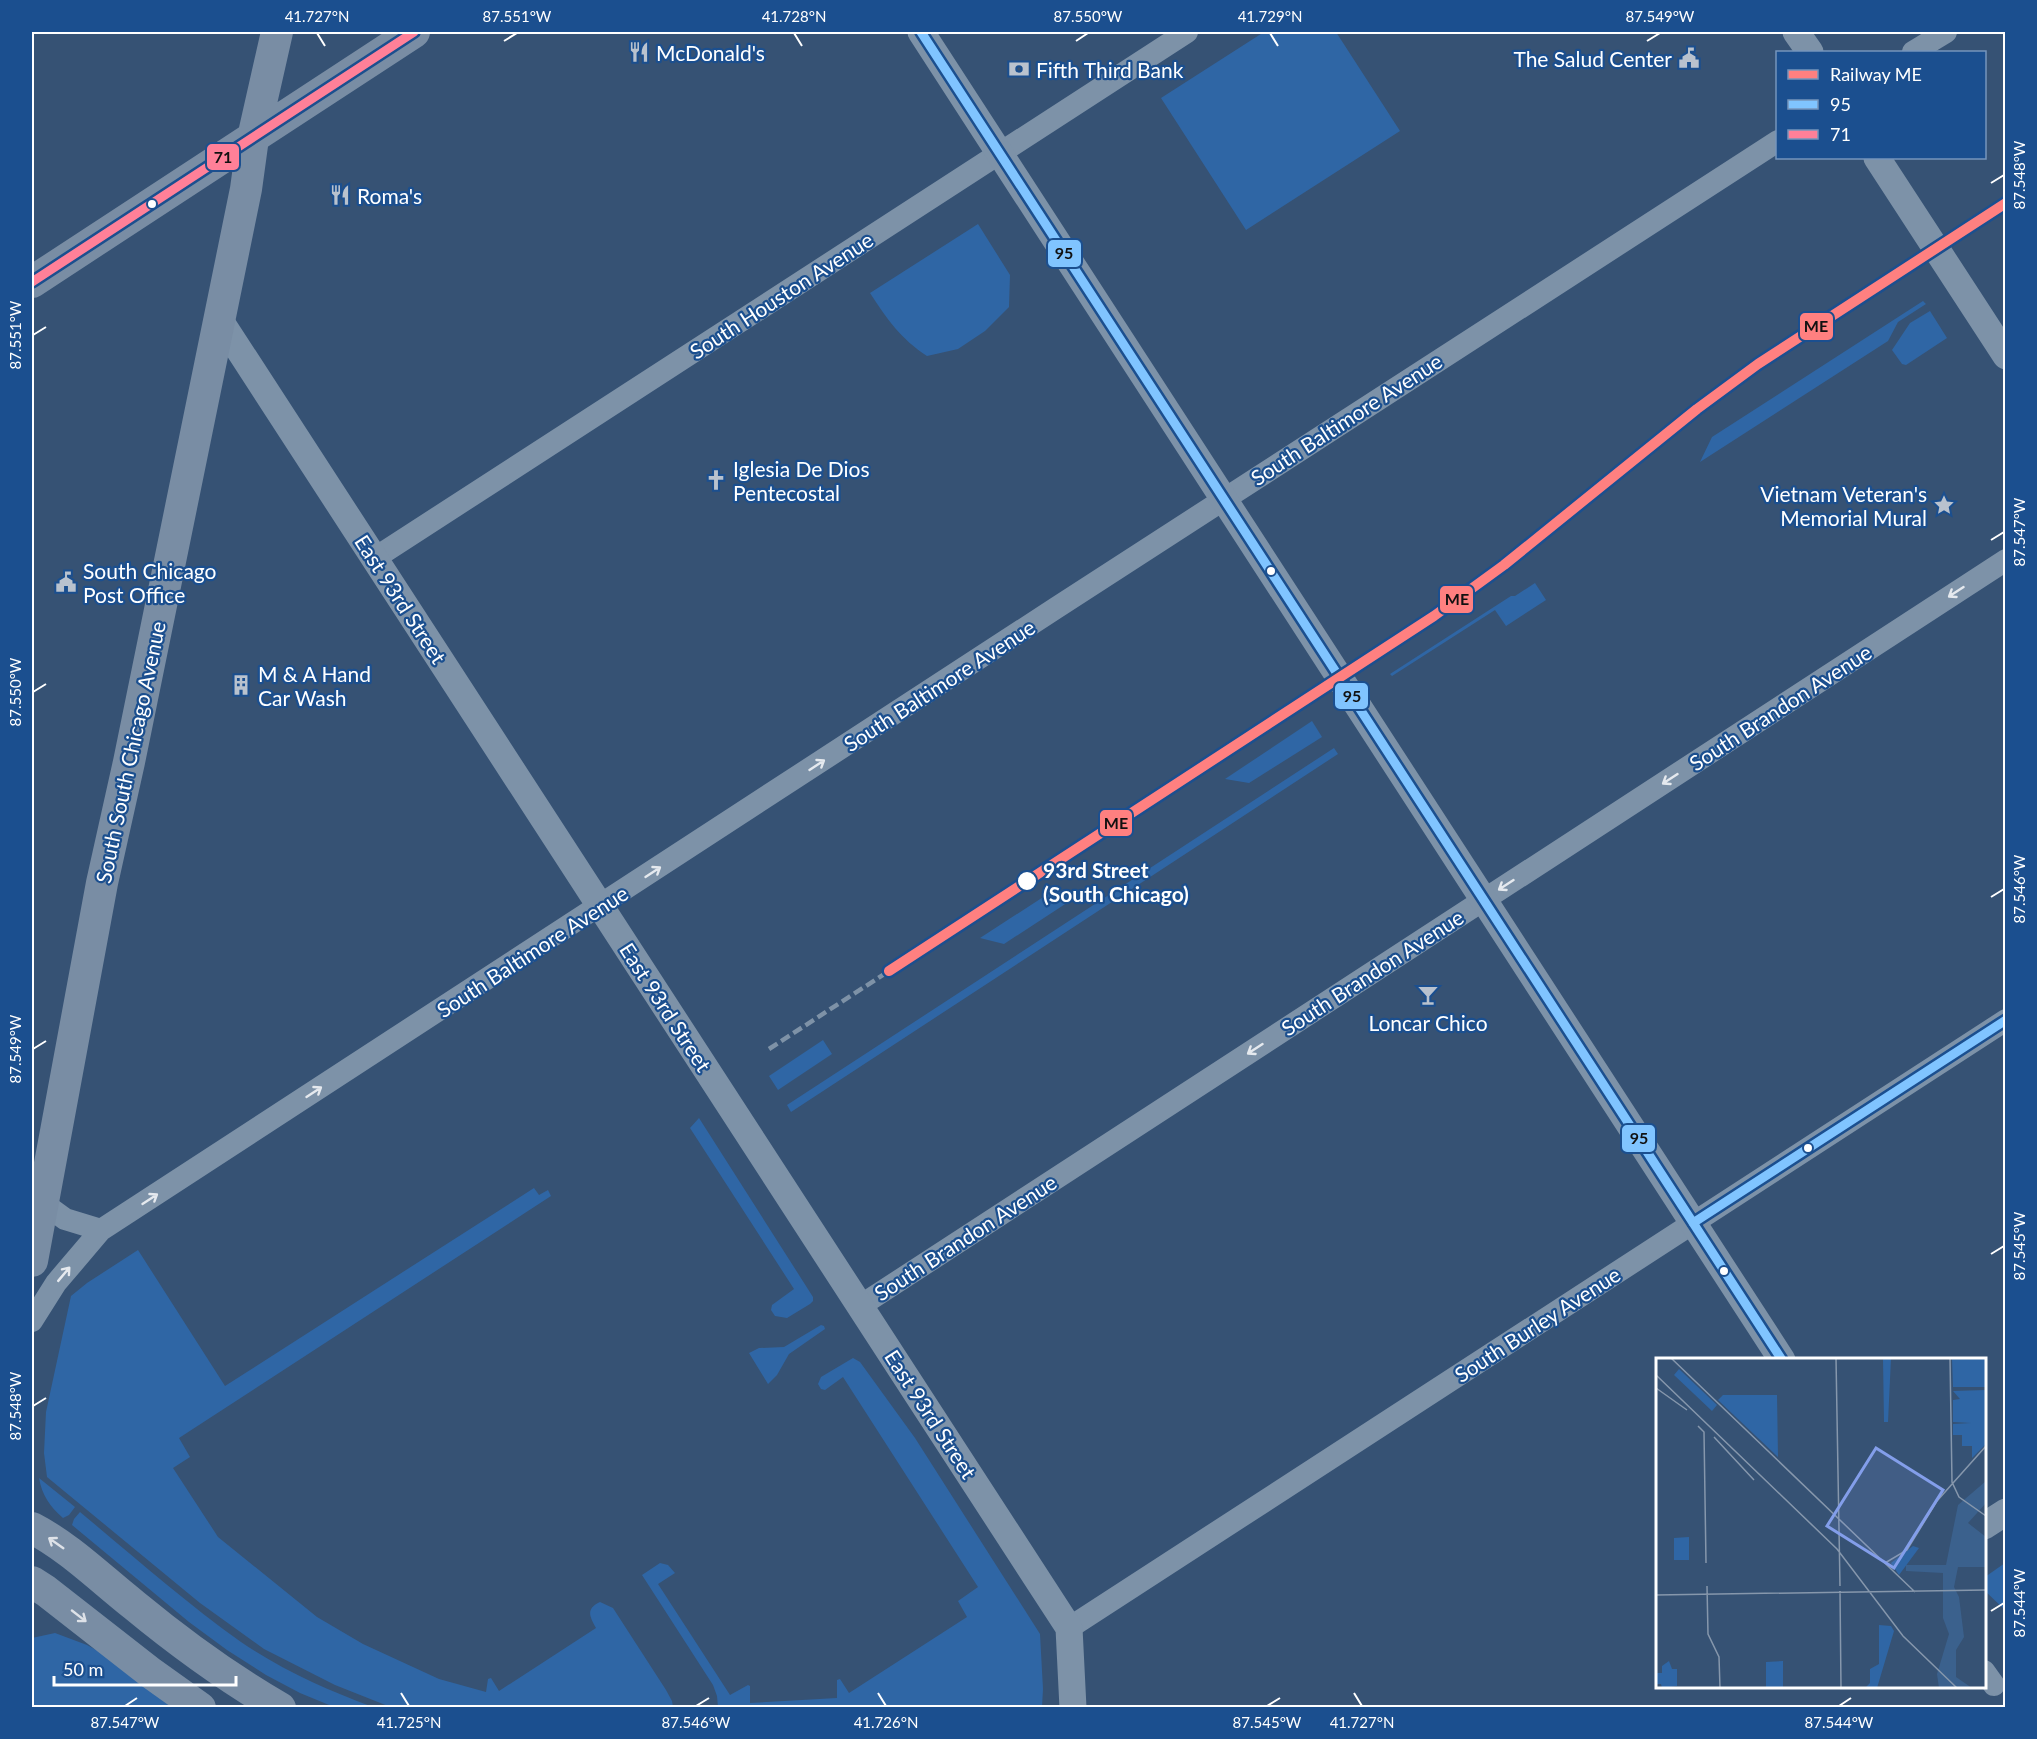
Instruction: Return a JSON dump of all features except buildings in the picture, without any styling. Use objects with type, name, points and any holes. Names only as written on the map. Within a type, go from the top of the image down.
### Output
[{"type":"main road","name":"South South Chicago Avenue","points":[[32,1261],[102,883],[139,716],[246,189],[253,138],[277,32]]},
{"type":"main road","points":[[32,282],[414,32]]},
{"type":"main road","points":[[32,1528],[61,1546],[185,1646],[237,1683],[280,1707]]},
{"type":"main road","points":[[32,1582],[46,1590],[151,1673],[200,1707]]},
{"type":"street","points":[[921,32],[1781,1358]]},
{"type":"street","name":"South Houston Avenue","points":[[375,558],[1187,32]]},
{"type":"street","points":[[1796,32],[1809,51]]},
{"type":"street","points":[[1916,51],[1946,32]]},
{"type":"street","name":"South Baltimore Avenue","points":[[32,1321],[56,1283],[101,1230],[1776,142]]},
{"type":"street","points":[[1878,159],[2006,356]]},
{"type":"street","name":"East 93rd Street","points":[[219,319],[1069,1628]]},
{"type":"street","name":"South Brandon Avenue","points":[[860,1306],[2006,560]]},
{"type":"street","name":"South Burley Avenue","points":[[1069,1628],[2006,1020]]},
{"type":"street","points":[[43,1203],[65,1219],[101,1230]]},
{"type":"street","points":[[1986,1525],[2006,1512]]},
{"type":"street","points":[[1069,1628],[1073,1707]]},
{"type":"shaded area","points":[[1264,32],[1336,32],[1400,131],[1246,230],[1161,98]]},
{"type":"shaded area","points":[[978,224],[1010,275],[1009,307],[985,331],[958,349],[927,356],[895,328],[870,293]]},
{"type":"shaded area","points":[[1923,301],[1926,304],[1898,322],[1888,341],[1700,462],[1712,437]]},
{"type":"shaded area","points":[[1930,311],[1947,338],[1906,365],[1902,364],[1892,350],[1910,323]]},
{"type":"shaded area","points":[[1535,583],[1546,600],[1506,626],[1495,610],[1392,676],[1390,674],[1511,596],[1515,596]]},
{"type":"shaded area","points":[[1312,721],[1322,737],[1249,783],[1225,779]]},
{"type":"shaded area","points":[[1334,748],[1338,754],[791,1112],[787,1105]]},
{"type":"shaded area","points":[[1054,890],[1079,895],[1004,944],[980,938]]},
{"type":"shaded area","points":[[823,1040],[832,1054],[778,1090],[769,1076]]},
{"type":"shaded area","points":[[699,1118],[813,1297],[810,1304],[787,1318],[775,1316],[771,1310],[772,1305],[794,1289],[690,1128]]},
{"type":"shaded area","points":[[534,1188],[539,1195],[548,1190],[551,1196],[179,1438],[190,1457],[173,1468],[218,1537],[317,1617],[363,1644],[439,1679],[486,1692],[488,1679],[491,1678],[499,1691],[596,1628],[590,1613],[592,1607],[600,1602],[613,1608],[666,1690],[673,1707],[393,1708],[335,1685],[264,1649],[200,1603],[47,1477],[44,1453],[46,1412],[71,1296],[138,1250],[225,1386]]},
{"type":"shaded area","points":[[821,1325],[825,1329],[789,1354],[777,1375],[768,1384],[749,1353],[759,1348],[784,1347]]},
{"type":"shaded area","points":[[853,1358],[860,1362],[915,1438],[1040,1634],[1042,1707],[718,1707],[713,1685],[642,1575],[660,1563],[668,1565],[675,1573],[658,1584],[730,1695],[748,1685],[750,1686],[750,1703],[837,1698],[837,1680],[840,1679],[849,1693],[967,1617],[958,1601],[978,1587],[843,1377],[825,1390],[821,1389],[818,1384],[821,1377]]},
{"type":"shaded area","points":[[39,1478],[75,1507],[69,1515],[63,1518],[54,1510],[44,1495]]},
{"type":"shaded area","points":[[80,1512],[179,1595],[241,1642],[305,1679],[373,1707],[334,1707],[300,1693],[266,1675],[227,1650],[189,1622],[72,1525]]},
{"type":"shaded area","points":[[2005,1563],[2005,1610],[1986,1592],[1986,1576]]},
{"type":"shaded area","points":[[55,1633],[87,1645],[111,1658],[171,1707],[32,1708],[32,1638]]},
{"type":"railway","points":[[769,1049],[889,971]]},
{"type":"rail line","name":"ME","points":[[889,971],[1434,616],[1504,565],[1697,409],[1758,364],[2006,203]]},
{"type":"transit line","name":"71","points":[[32,282],[414,32]]},
{"type":"transit line","name":"95","points":[[921,32],[1781,1358]]},
{"type":"transit line","name":"95","points":[[1693,1223],[2006,1020]]},
{"type":"place","name":"McDonald's","points":[[639,52]]},
{"type":"place","name":"The Salud Center","points":[[1689,58]]},
{"type":"place","name":"Fifth Third Bank","points":[[1019,69]]},
{"type":"place","name":"Roma's","points":[[340,195]]},
{"type":"place","name":"Iglesia De Dios Pentecostal","points":[[716,480]]},
{"type":"place","name":"Vietnam Veteran's Memorial Mural","points":[[1944,505]]},
{"type":"place","name":"South Chicago Post Office","points":[[66,582]]},
{"type":"place","name":"M & A Hand Car Wash","points":[[241,685]]},
{"type":"place","name":"93rd Street (South Chicago)","points":[[1027,881]]},
{"type":"place","name":"Loncar Chico","points":[[1428,995]]}]
